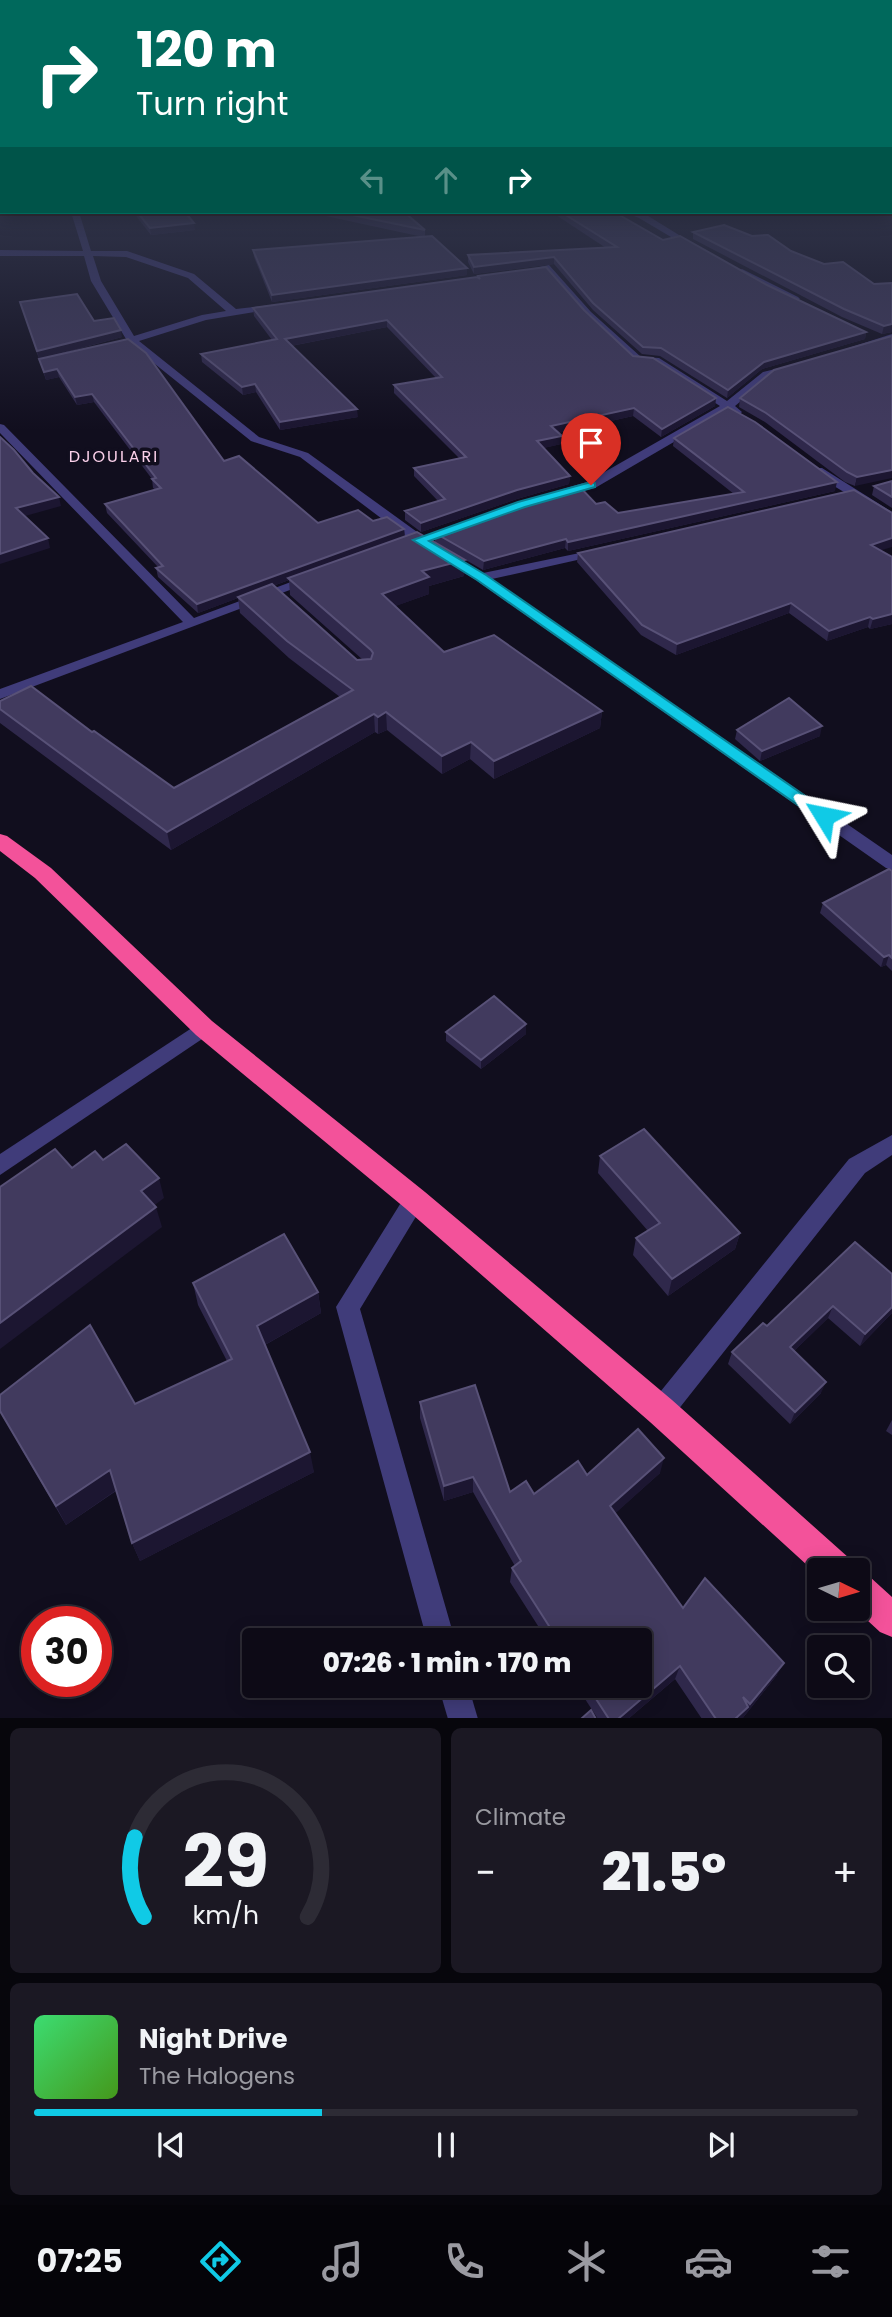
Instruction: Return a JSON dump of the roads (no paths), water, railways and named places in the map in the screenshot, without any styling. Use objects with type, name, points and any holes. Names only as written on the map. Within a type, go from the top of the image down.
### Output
[{"type":"highway","points":[[0,841],[43,873],[204,1028],[415,1200],[661,1411],[824,1558]]},
{"type":"highway","points":[[870,1600],[892,1620]]},
{"type":"street","points":[[93,271],[96,281],[132,341],[255,439],[304,455],[413,542],[481,577],[892,864]]},
{"type":"street","points":[[177,271],[191,276],[234,313]]},
{"type":"street","points":[[508,273],[523,271]]},
{"type":"street","points":[[552,271],[588,314],[638,360],[655,360],[748,419]]},
{"type":"street","points":[[740,271],[810,306]]},
{"type":"street","points":[[108,347],[205,317],[286,305]]},
{"type":"street","points":[[864,333],[888,340]]},
{"type":"street","points":[[825,357],[888,340]]},
{"type":"street","points":[[545,498],[591,485],[727,407],[767,374],[800,366]]},
{"type":"street","points":[[0,427],[192,623]]},
{"type":"street","points":[[810,464],[840,487],[861,491],[892,517]]},
{"type":"street","points":[[828,499],[861,491]]},
{"type":"street","points":[[413,542],[437,535]]},
{"type":"street","points":[[481,577],[615,548]]},
{"type":"street","points":[[0,694],[192,623],[280,597],[328,573]]},
{"type":"street","points":[[0,1166],[204,1028]]},
{"type":"street","points":[[661,1411],[857,1166],[892,1144]]},
{"type":"street","points":[[415,1200],[348,1307],[438,1628]]},
{"type":"street","points":[[457,1698],[463,1718]]},
{"type":"district","name":"DJOULARI","points":[[114,456]]}]
